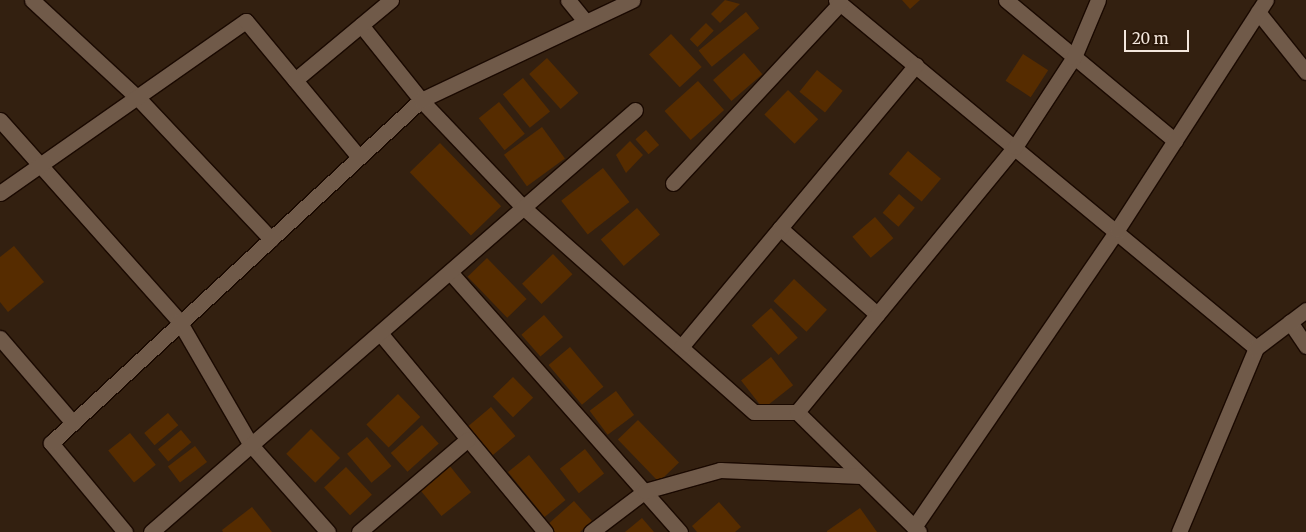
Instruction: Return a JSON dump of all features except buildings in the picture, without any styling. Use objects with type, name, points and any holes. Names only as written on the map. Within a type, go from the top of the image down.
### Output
[{"type":"street","points":[[32,0],[138,98],[271,239]]},
{"type":"street","points":[[295,80],[391,0]]},
{"type":"street","points":[[568,0],[586,22]]},
{"type":"street","points":[[125,532],[51,443],[179,321],[421,100],[633,0]]},
{"type":"street","points":[[1006,0],[1175,141]]},
{"type":"street","points":[[797,412],[1015,147],[1074,57],[1098,0]]},
{"type":"street","points":[[673,183],[838,1],[1117,230],[1256,348]]},
{"type":"street","points":[[362,25],[421,100],[524,208],[754,412],[797,412],[917,530],[1117,230],[1262,6],[1306,72]]},
{"type":"street","points":[[0,193],[38,164],[138,98],[246,21],[359,157]]},
{"type":"street","points":[[681,347],[916,65]]},
{"type":"street","points":[[151,532],[635,110]]},
{"type":"street","points":[[0,120],[179,321],[251,445],[328,532]]},
{"type":"street","points":[[780,228],[877,314]]},
{"type":"street","points":[[450,272],[680,532]]},
{"type":"street","points":[[1179,532],[1256,348],[1306,310]]},
{"type":"street","points":[[1290,322],[1306,346]]},
{"type":"street","points":[[380,333],[545,532]]},
{"type":"street","points":[[0,338],[73,423]]},
{"type":"street","points":[[358,532],[468,439]]},
{"type":"street","points":[[592,532],[645,491],[720,470],[862,476]]}]
